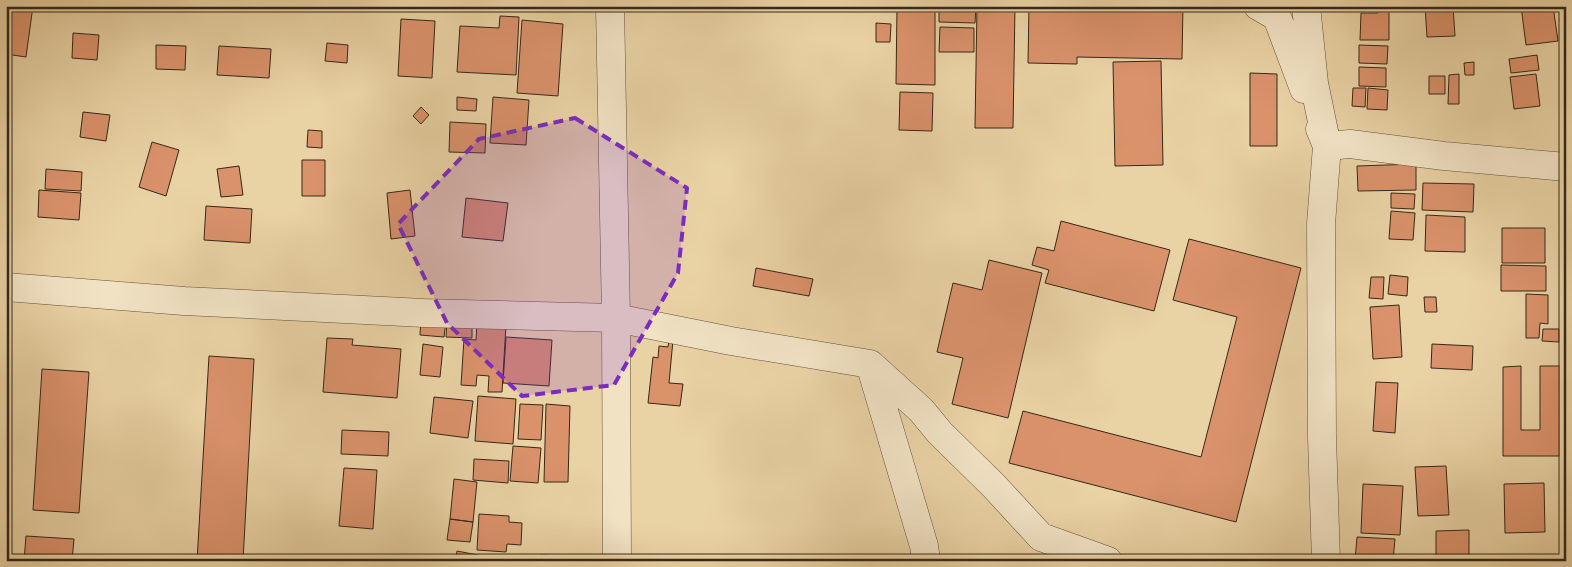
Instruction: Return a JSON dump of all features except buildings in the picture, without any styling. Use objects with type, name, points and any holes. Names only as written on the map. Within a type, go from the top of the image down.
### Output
[{"type":"street","points":[[1258,6],[1278,17],[1327,146]]},
{"type":"street","points":[[1306,6],[1314,83],[1327,146],[1321,224],[1322,437],[1326,561]]},
{"type":"street","points":[[610,9],[616,318],[616,561]]},
{"type":"street","points":[[1327,146],[1350,144],[1444,156],[1566,167]]},
{"type":"street","points":[[6,287],[222,303],[414,312],[616,318],[731,341],[870,364],[921,410],[940,433],[994,486],[1041,537],[1108,561]]},
{"type":"street","points":[[870,364],[924,546],[926,561]]},
{"type":"path","points":[[415,6],[610,9]]},
{"type":"highlighted area","points":[[575,118],[687,188],[678,273],[614,385],[522,396],[447,323],[398,224],[479,139]]}]
